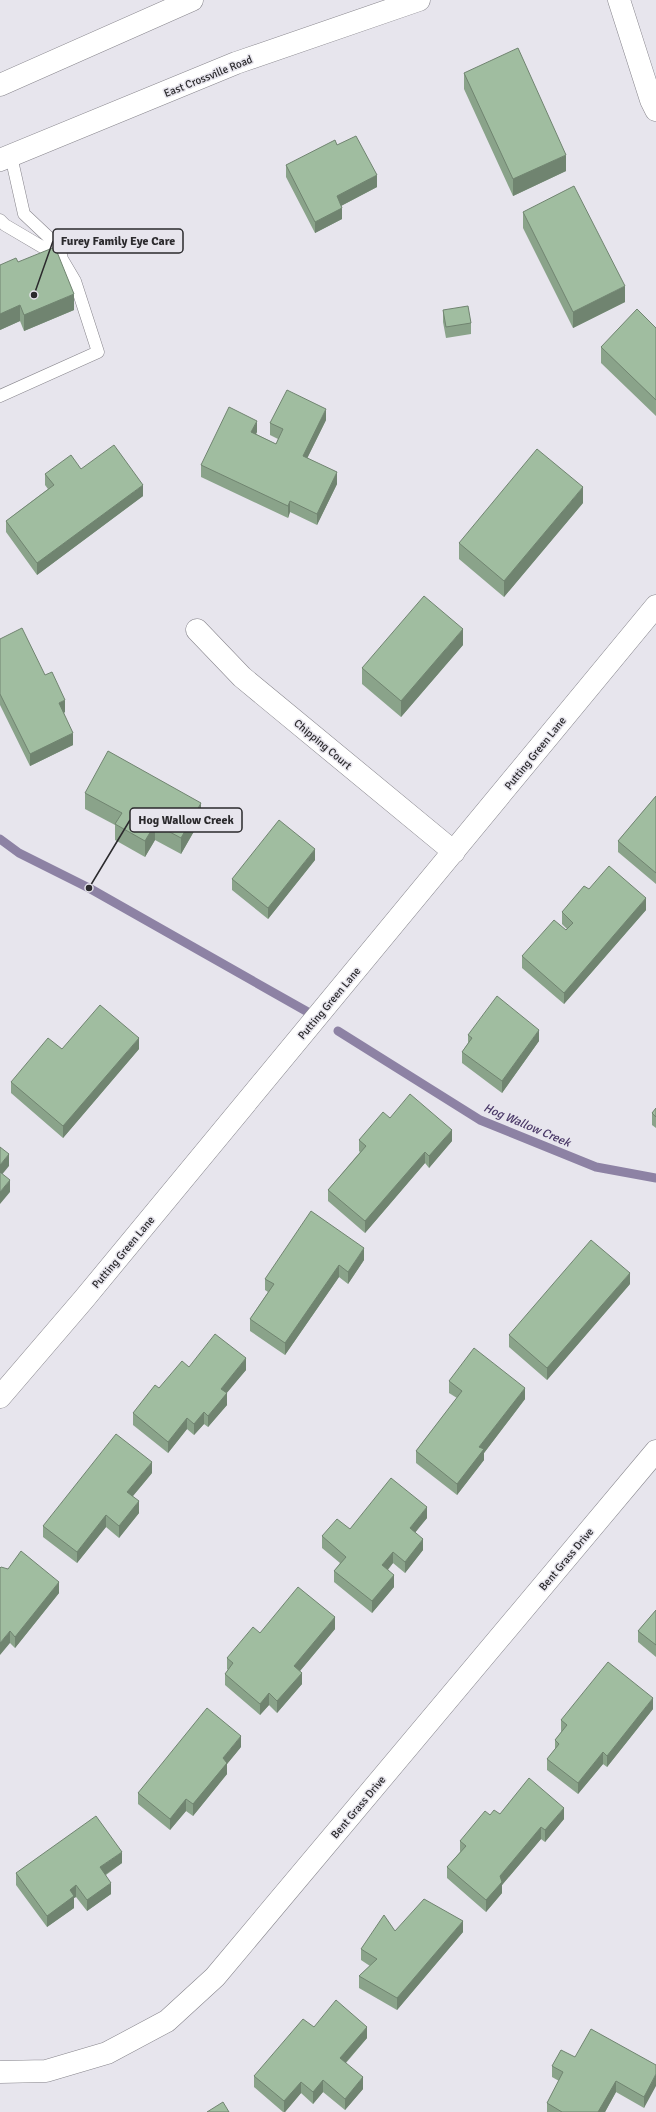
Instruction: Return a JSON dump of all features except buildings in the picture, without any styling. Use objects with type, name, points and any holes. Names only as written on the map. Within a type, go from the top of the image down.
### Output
[{"type":"street","points":[[0,85],[192,0]]},
{"type":"street","name":"East Crossville Road","points":[[6,158],[236,64],[419,0]]},
{"type":"street","points":[[620,0],[651,100],[656,110]]},
{"type":"street","name":"Putting Green Lane","points":[[0,1397],[84,1299],[656,606]]},
{"type":"street","name":"Chipping Court","points":[[197,630],[242,677],[454,852]]},
{"type":"street","name":"Bent Grass Drive","points":[[0,2072],[46,2071],[107,2054],[167,2021],[215,1977],[656,1451]]},
{"type":"lane","points":[[0,396],[98,352],[75,281],[62,259],[59,247],[24,214],[6,158]]},
{"type":"lane","points":[[0,220],[5,225],[62,259]]},
{"type":"waterway","name":"Hog Wallow Creek","points":[[0,839],[19,853],[89,888],[313,1015]]},
{"type":"waterway","name":"Hog Wallow Creek","points":[[338,1031],[480,1120],[596,1167],[656,1178]]},
{"type":"place","name":"Furey Family Eye Care","points":[[34,295]]},
{"type":"place","name":"Hog Wallow Creek","points":[[89,888]]}]
